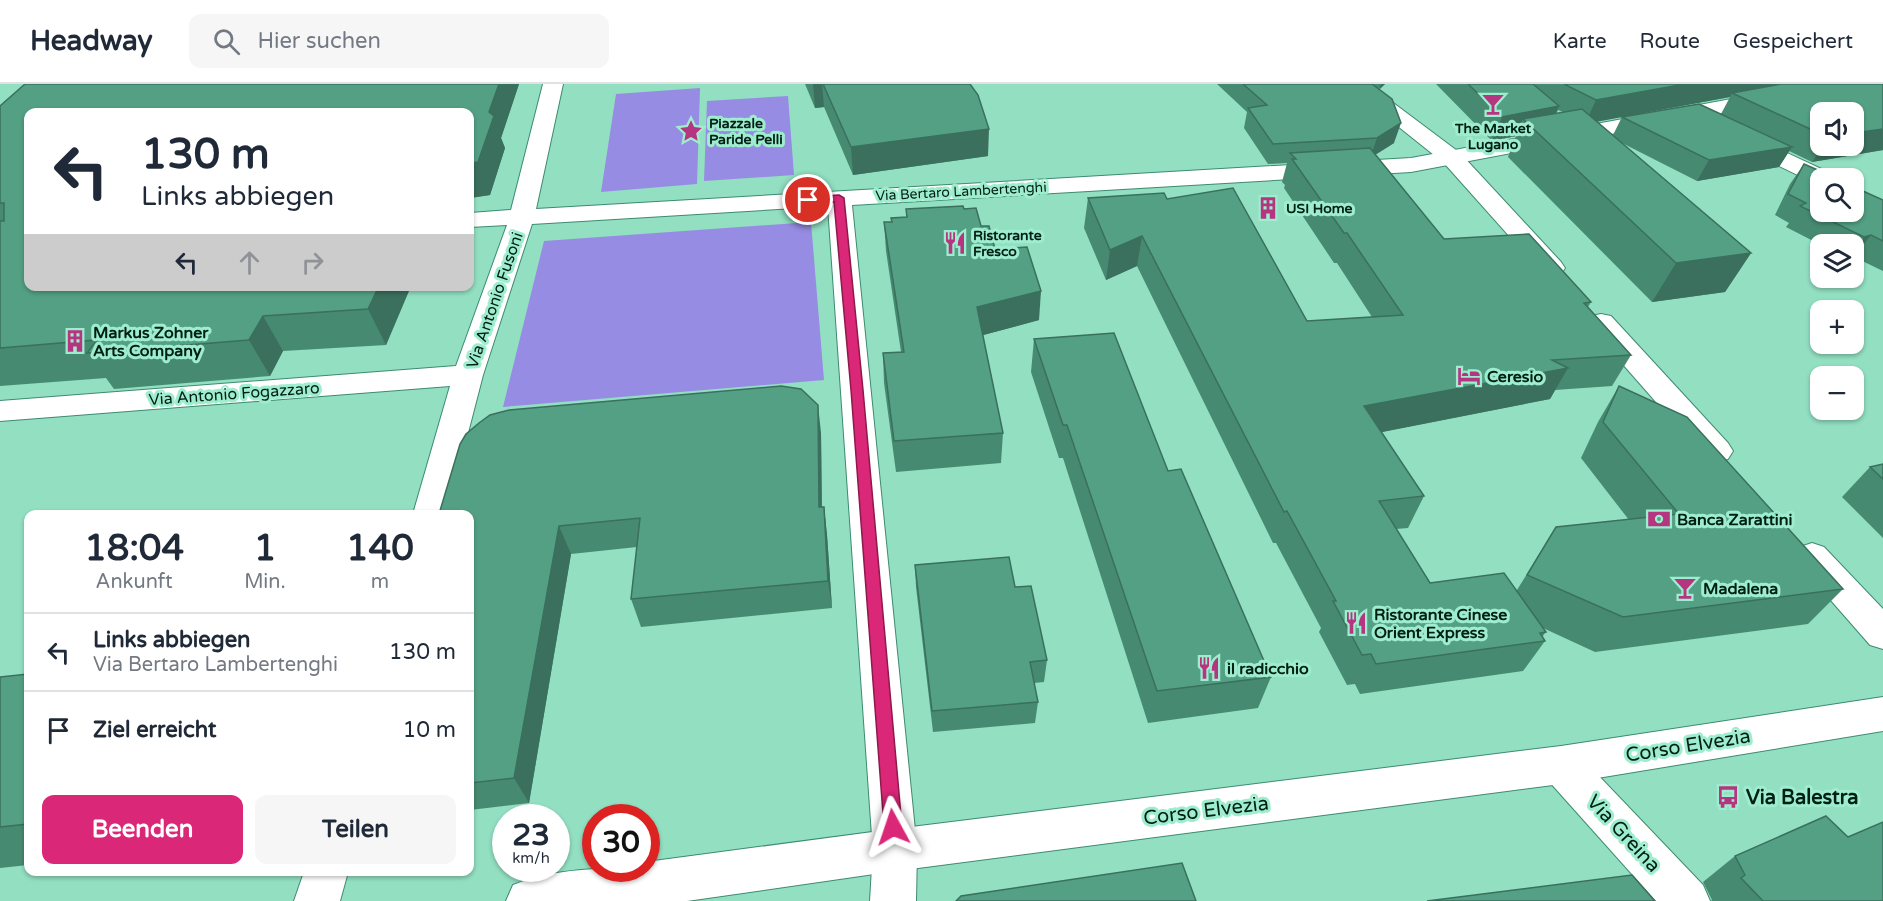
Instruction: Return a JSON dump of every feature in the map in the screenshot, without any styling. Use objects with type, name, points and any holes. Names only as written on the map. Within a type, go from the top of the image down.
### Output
[{"type":"street","name":"Via Antonio Fusoni","points":[[430,510],[468,375],[522,217],[553,84]]},
{"type":"street","points":[[1355,84],[1452,158],[1738,474]]},
{"type":"street","name":"Via Bertaro Lambertenghi","points":[[474,220],[1412,165],[1843,84]]},
{"type":"street","points":[[1691,114],[1810,172]]},
{"type":"street","points":[[839,198],[895,850],[893,901]]},
{"type":"street","name":"Via Antonio Fogazzaro","points":[[0,411],[468,375]]},
{"type":"street","points":[[1795,536],[1883,634]]},
{"type":"street","name":"Corso Elvezia","points":[[529,901],[895,850],[1561,765],[1883,714]]},
{"type":"street","name":"Via Greina","points":[[1561,765],[1687,901]]},
{"type":"street","points":[[317,901],[325,876]]},
{"type":"shaded area","points":[[700,88],[697,184],[601,192],[616,94]]},
{"type":"shaded area","points":[[788,96],[794,175],[704,181],[707,101]]},
{"type":"shaded area","points":[[811,222],[824,380],[503,407],[544,241]]},
{"type":"building","points":[[25,84],[499,84],[489,112],[494,116],[478,162],[474,162],[474,108],[24,108],[24,291],[377,291],[368,309],[263,316],[249,340],[87,353],[97,340],[0,348],[0,221],[4,221],[4,203],[0,203],[0,106]]},
{"type":"building","points":[[823,84],[970,84],[978,95],[989,129],[851,147]]},
{"type":"building","points":[[1243,84],[1372,84],[1392,99],[1401,123],[1377,138],[1273,144],[1248,108],[1267,105]]},
{"type":"building","points":[[1468,84],[1533,84],[1559,106],[1502,117]]},
{"type":"building","points":[[1564,84],[1685,84],[1596,100]]},
{"type":"building","points":[[1781,84],[1883,84],[1883,129],[1864,132],[1864,102],[1810,102],[1810,129],[1732,93]]},
{"type":"building","points":[[1699,104],[1792,147],[1709,160],[1622,117]]},
{"type":"building","points":[[1582,109],[1751,253],[1676,263],[1523,119]]},
{"type":"building","points":[[1370,148],[1444,239],[1529,234],[1591,302],[1584,303],[1631,355],[1552,360],[1568,368],[1364,406],[1424,496],[1379,501],[1430,583],[1504,573],[1546,632],[1540,633],[1545,641],[1376,664],[1371,654],[1362,655],[1333,601],[1336,601],[1287,511],[1284,512],[1142,236],[1110,250],[1088,198],[1164,193],[1167,199],[1233,188],[1307,321],[1403,315],[1290,153]]},
{"type":"building","points":[[1804,164],[1813,168],[1810,168],[1810,211],[1800,206],[1806,203],[1788,194]]},
{"type":"building","points":[[1864,191],[1883,200],[1883,241],[1871,235],[1864,237],[1864,234],[1858,234],[1833,222],[1864,222]]},
{"type":"building","points":[[963,206],[964,209],[976,208],[981,226],[989,226],[995,249],[1027,247],[1041,291],[977,307],[1003,433],[894,441],[883,353],[904,352],[884,222],[892,222],[891,218],[907,217],[906,209]]},
{"type":"building","points":[[1114,333],[1168,471],[1181,469],[1271,677],[1157,691],[1067,425],[1063,425],[1034,339]]},
{"type":"building","points":[[781,386],[801,389],[818,405],[819,507],[824,507],[828,581],[631,599],[640,518],[559,526],[514,778],[474,783],[474,510],[440,510],[460,444],[466,434],[490,415],[509,410]]},
{"type":"building","points":[[1619,386],[1687,417],[1843,589],[1623,617],[1527,575],[1556,527],[1679,514],[1603,422]]},
{"type":"building","points":[[1883,464],[1883,479],[1870,467]]},
{"type":"building","points":[[1009,557],[1015,587],[1031,586],[1047,660],[1030,662],[1038,702],[932,711],[915,565]]},
{"type":"building","points":[[24,674],[24,824],[0,827],[0,677]]},
{"type":"building","points":[[1826,816],[1848,837],[1883,822],[1883,901],[1763,901],[1741,878],[1745,875],[1735,856]]},
{"type":"building","points":[[1182,863],[1196,901],[956,901],[961,896]]},
{"type":"building","points":[[1632,875],[1655,901],[1427,901]]},
{"type":"place","name":"The Market Lugano","points":[[1493,104]]},
{"type":"place","name":"Piazzale Paride Pelli","points":[[691,131]]},
{"type":"place","name":"USI Home","points":[[1268,208]]},
{"type":"place","name":"Ristorante Fresco","points":[[955,243]]},
{"type":"place","name":"Markus Zohner Arts Company","points":[[75,341]]},
{"type":"place","name":"Ceresio","points":[[1469,376]]},
{"type":"place","name":"Banca Zarattini","points":[[1659,519]]},
{"type":"place","name":"Madalena","points":[[1685,588]]},
{"type":"place","name":"Ristorante Cinese Orient Express","points":[[1356,623]]},
{"type":"place","name":"il radicchio","points":[[1209,668]]},
{"type":"place","name":"Via Balestra","points":[[1728,797]]},
{"type":"route","points":[[808,200],[839,198],[893,827]]}]
